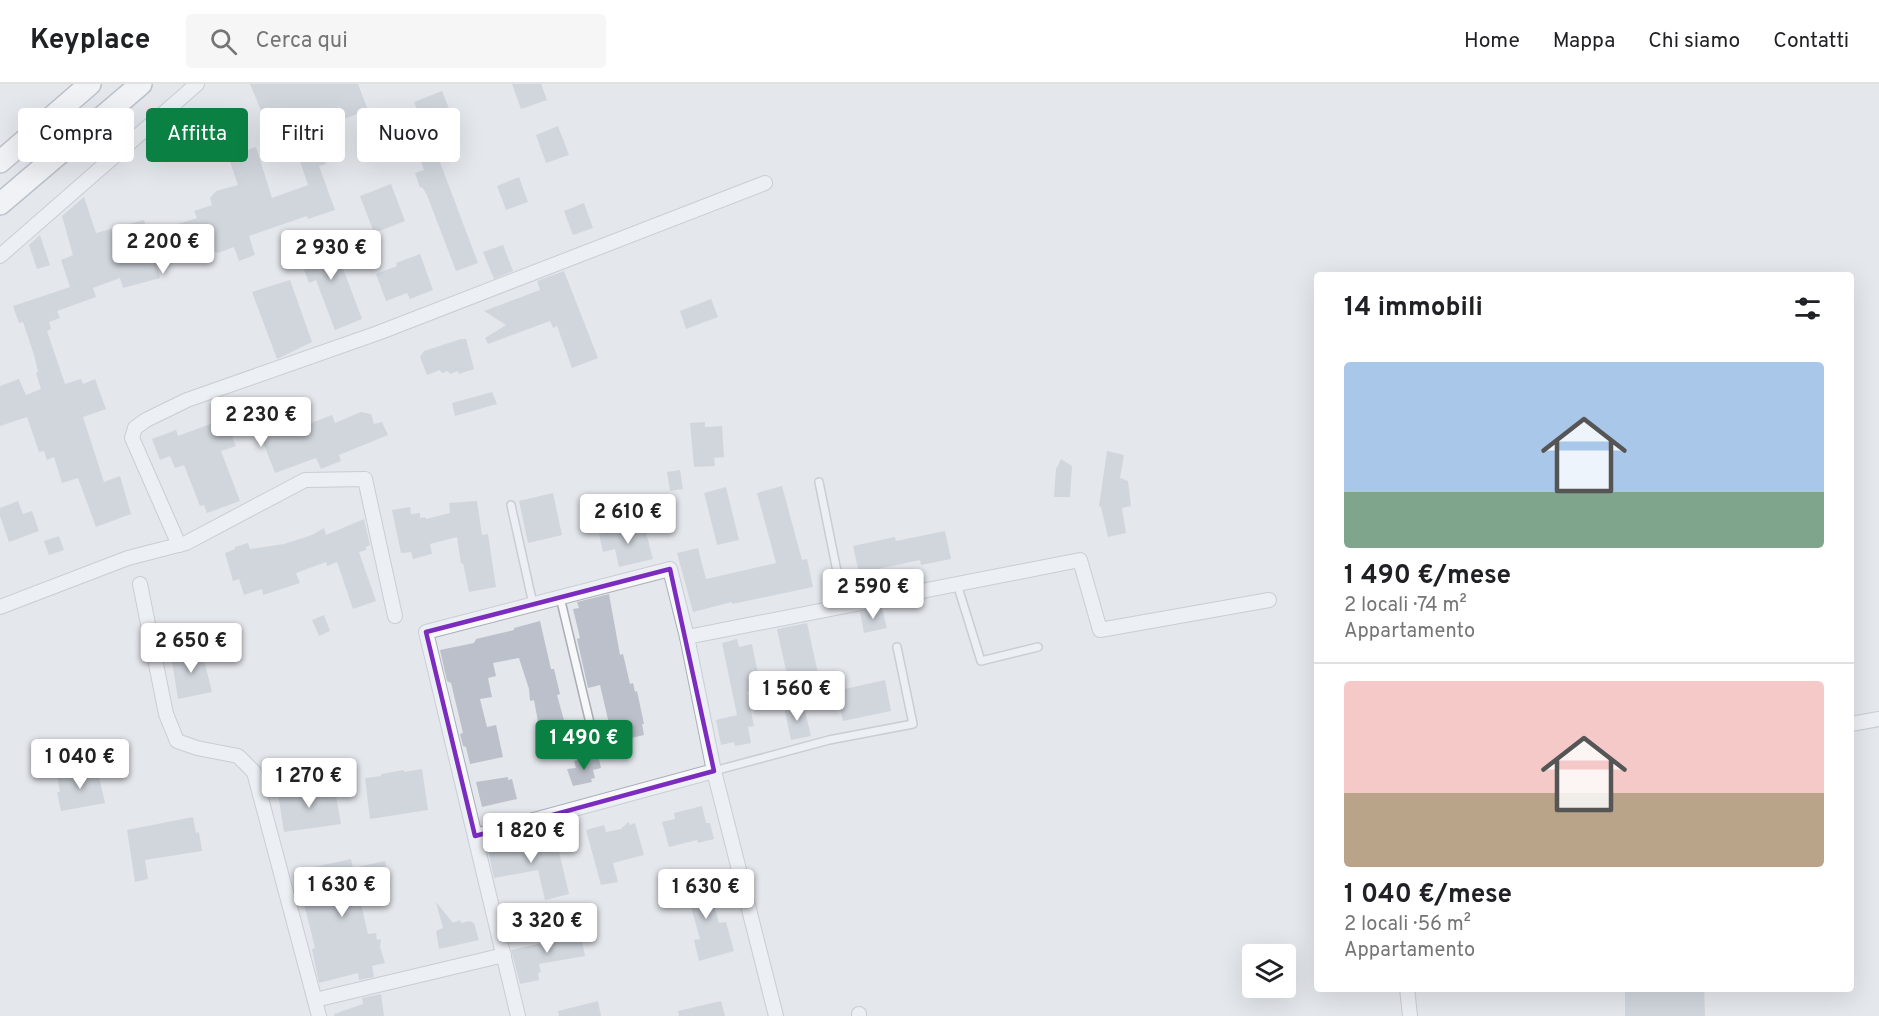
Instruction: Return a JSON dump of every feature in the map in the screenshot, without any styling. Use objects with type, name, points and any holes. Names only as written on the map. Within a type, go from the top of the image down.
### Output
[{"type":"highway","points":[[0,162],[90,84]]},
{"type":"highway","points":[[0,204],[141,84]]},
{"type":"street","points":[[0,256],[197,84]]},
{"type":"street","points":[[179,545],[132,438],[135,428],[146,420],[187,400],[378,333],[765,183]]},
{"type":"street","points":[[0,607],[128,558],[186,543],[305,480],[365,479],[395,616]]},
{"type":"street","points":[[687,637],[1080,560],[1101,630],[1269,600]]},
{"type":"street","points":[[518,1016],[426,632],[670,570],[687,637],[714,771],[776,1016]]},
{"type":"street","points":[[140,584],[166,714],[177,741],[197,748],[238,756],[254,772],[319,1016]]},
{"type":"street","points":[[1854,723],[1879,719]]},
{"type":"street","points":[[475,836],[714,771]]},
{"type":"street","points":[[315,1000],[504,955]]},
{"type":"street","points":[[1407,992],[1410,1016]]},
{"type":"lane","points":[[819,482],[844,606]]},
{"type":"lane","points":[[511,505],[533,604]]},
{"type":"lane","points":[[957,584],[981,661],[1038,647]]},
{"type":"lane","points":[[561,597],[595,744]]},
{"type":"lane","points":[[714,771],[829,740],[913,724],[897,647]]},
{"type":"highlighted area","points":[[670,569],[714,771],[475,836],[426,632]]},
{"type":"building","points":[[250,84],[358,84],[367,108],[357,108],[357,114],[345,119],[345,108],[260,108]]},
{"type":"building","points":[[512,84],[541,84],[547,100],[521,109]]},
{"type":"building","points":[[442,91],[449,108],[416,108],[414,102]]},
{"type":"building","points":[[558,126],[569,155],[546,163],[536,135]]},
{"type":"building","points":[[256,147],[272,198],[308,185],[300,162],[325,162],[326,164],[319,166],[335,210],[308,219],[307,216],[249,236],[255,255],[239,261],[234,247],[218,253],[212,250],[187,257],[186,255],[157,266],[160,278],[123,288],[120,278],[93,288],[96,297],[57,311],[60,318],[49,322],[51,329],[47,331],[65,384],[81,379],[83,384],[95,379],[106,409],[83,417],[104,482],[120,476],[131,514],[96,527],[78,478],[62,483],[54,457],[47,460],[44,451],[39,452],[27,417],[0,426],[0,386],[19,379],[26,395],[41,389],[34,355],[23,322],[19,323],[13,306],[70,287],[61,260],[73,255],[62,216],[84,197],[96,233],[144,220],[151,247],[167,230],[197,218],[194,211],[212,205],[210,198],[216,191],[238,185],[230,162],[248,162],[248,150]]},
{"type":"building","points":[[421,162],[440,162],[478,263],[456,271],[427,195],[422,187],[420,188],[415,173],[424,170]]},
{"type":"building","points":[[519,177],[528,202],[506,210],[497,186]]},
{"type":"building","points":[[391,184],[405,221],[374,233],[360,196]]},
{"type":"building","points":[[584,203],[593,228],[573,235],[564,211]]},
{"type":"building","points":[[40,235],[50,265],[37,269],[29,245]]},
{"type":"building","points":[[332,238],[337,251],[343,248],[349,264],[342,266],[362,319],[335,330],[316,280],[309,283],[297,251]]},
{"type":"building","points":[[503,245],[513,271],[494,279],[483,252]]},
{"type":"building","points":[[420,254],[433,290],[410,299],[407,293],[386,301],[376,274]]},
{"type":"building","points":[[564,271],[598,358],[572,368],[557,326],[553,328],[550,321],[488,344],[485,338],[506,325],[484,311],[540,290],[537,281]]},
{"type":"building","points":[[290,280],[312,342],[277,359],[252,292]]},
{"type":"building","points":[[711,299],[718,317],[686,329],[680,311]]},
{"type":"building","points":[[466,339],[474,369],[459,374],[458,371],[450,374],[448,371],[442,373],[440,370],[427,375],[420,357],[424,351]]},
{"type":"building","points":[[492,392],[497,404],[455,416],[452,403]]},
{"type":"building","points":[[280,404],[290,431],[332,415],[335,423],[361,412],[371,414],[374,424],[382,422],[388,435],[339,455],[341,461],[321,469],[316,458],[275,473],[257,427],[232,437],[236,446],[221,451],[240,501],[207,513],[204,505],[200,506],[184,465],[175,468],[170,456],[160,460],[152,439],[176,430],[178,436],[213,423],[212,419],[235,410],[237,417]]},
{"type":"building","points":[[705,422],[705,427],[722,426],[724,457],[714,458],[715,466],[694,467],[690,423]]},
{"type":"building","points":[[1107,451],[1124,455],[1120,478],[1128,481],[1131,506],[1122,508],[1126,533],[1108,537],[1099,506]]},
{"type":"building","points":[[1061,459],[1072,466],[1070,497],[1054,497],[1056,469]]},
{"type":"building","points":[[680,470],[683,489],[670,491],[667,472]]},
{"type":"building","points":[[782,486],[802,560],[807,559],[813,587],[732,604],[732,602],[693,612],[677,553],[698,548],[706,579],[776,563],[757,493]]},
{"type":"building","points":[[726,487],[739,540],[717,545],[704,493]]},
{"type":"building","points":[[553,493],[562,535],[528,543],[519,501]]},
{"type":"building","points":[[18,501],[23,514],[32,511],[39,531],[9,542],[0,516],[0,508]]},
{"type":"building","points":[[477,501],[482,535],[488,534],[496,587],[469,592],[463,563],[461,564],[457,537],[430,544],[432,554],[413,559],[411,552],[401,553],[392,510],[410,507],[411,514],[420,513],[420,518],[425,517],[426,519],[450,513],[449,503]]},
{"type":"building","points":[[364,519],[370,545],[366,547],[366,550],[359,552],[376,601],[353,609],[337,562],[327,566],[326,562],[296,573],[300,583],[263,595],[262,589],[244,595],[239,579],[233,581],[225,553],[235,547],[248,543],[250,549],[284,544],[312,535],[324,528],[326,535]]},
{"type":"building","points":[[644,525],[653,559],[619,567],[615,549],[603,552],[599,534]]},
{"type":"building","points":[[945,531],[951,559],[921,565],[920,560],[859,573],[853,546],[895,537],[896,541]]},
{"type":"building","points":[[59,536],[64,550],[49,555],[44,541]]},
{"type":"building","points":[[609,594],[620,655],[623,654],[630,684],[633,683],[635,692],[637,691],[644,735],[609,743],[606,730],[610,728],[600,685],[588,688],[573,609],[579,608],[577,602]]},
{"type":"building","points":[[882,608],[887,628],[864,633],[860,612]]},
{"type":"building","points":[[324,615],[330,631],[319,636],[312,620]]},
{"type":"building","points":[[540,621],[551,669],[554,669],[560,694],[557,695],[570,742],[543,748],[534,700],[530,701],[529,689],[519,658],[493,663],[496,676],[488,678],[492,697],[480,699],[487,727],[496,725],[503,757],[470,764],[460,734],[463,733],[451,683],[447,681],[440,650],[474,643],[476,639]]},
{"type":"building","points":[[807,623],[819,678],[789,684],[777,629]]},
{"type":"building","points":[[737,639],[739,647],[752,644],[761,689],[747,692],[754,726],[748,727],[751,743],[735,746],[734,742],[721,745],[716,720],[737,715],[722,643]]},
{"type":"building","points":[[201,648],[212,692],[178,699],[171,655]]},
{"type":"building","points":[[885,680],[891,711],[843,721],[836,691]]},
{"type":"building","points":[[803,703],[811,736],[791,740],[784,707]]},
{"type":"building","points":[[598,755],[601,768],[593,770],[595,778],[591,779],[592,782],[573,786],[567,769],[576,768],[574,761]]},
{"type":"building","points":[[97,768],[105,803],[61,811],[57,777]]},
{"type":"building","points":[[422,769],[428,810],[370,819],[365,778],[404,770],[404,772]]},
{"type":"building","points":[[508,777],[508,780],[512,779],[517,799],[482,807],[476,782]]},
{"type":"building","points":[[334,785],[341,824],[284,832],[278,794]]},
{"type":"building","points":[[702,806],[706,823],[710,823],[714,839],[698,843],[697,840],[669,847],[662,822],[675,819],[674,813]]},
{"type":"building","points":[[193,817],[196,833],[199,832],[202,851],[145,860],[148,879],[135,882],[127,830]]},
{"type":"building","points":[[628,822],[630,825],[635,823],[644,855],[613,863],[618,882],[601,885],[586,830],[604,825],[606,832],[621,829]]},
{"type":"building","points":[[556,839],[569,894],[545,900],[538,870],[494,878],[487,845],[511,841],[512,845],[524,842],[524,846]]},
{"type":"building","points":[[351,859],[353,868],[385,861],[391,887],[359,895],[368,934],[376,933],[377,940],[381,939],[380,947],[385,963],[372,966],[374,977],[359,980],[358,973],[319,983],[312,949],[315,948],[296,871]]},
{"type":"building","points":[[707,877],[719,923],[726,922],[734,951],[699,961],[694,940],[700,939],[691,907],[684,909],[678,885]]},
{"type":"building","points":[[436,902],[453,923],[460,920],[461,923],[469,921],[474,923],[479,940],[439,949],[436,931],[443,928]]},
{"type":"building","points":[[579,926],[585,956],[539,964],[541,972],[538,973],[539,980],[520,984],[511,950],[556,940],[554,933]]},
{"type":"building","points":[[1625,992],[1704,992],[1705,1016],[1625,1016]]},
{"type":"building","points":[[381,994],[384,1016],[334,1016],[334,1014],[363,1004],[362,998]]},
{"type":"building","points":[[598,1001],[601,1016],[559,1016],[558,1011]]},
{"type":"building","points":[[721,1001],[725,1016],[679,1016],[678,1011]]}]
